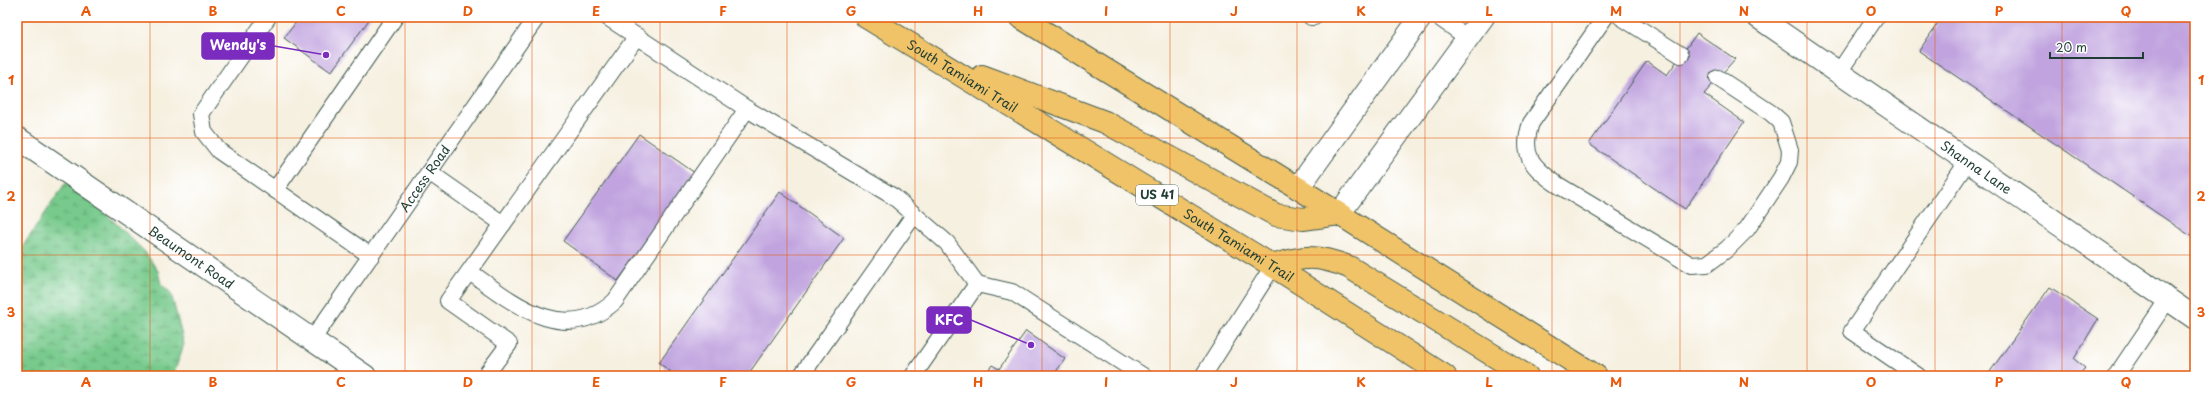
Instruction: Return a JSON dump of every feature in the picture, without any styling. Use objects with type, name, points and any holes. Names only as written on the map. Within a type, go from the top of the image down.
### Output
[{"type":"main road","name":"South Tamiami Trail","points":[[866,17],[1273,266],[1445,376]]},
{"type":"main road","points":[[1020,17],[1298,188],[1596,376]]},
{"type":"main road","points":[[936,59],[1106,122],[1276,215],[1303,219],[1339,214]]},
{"type":"main road","points":[[1273,266],[1296,258],[1324,258],[1349,267],[1527,376]]},
{"type":"street","points":[[1298,188],[1421,17]]},
{"type":"street","points":[[1339,214],[1483,17]]},
{"type":"street","name":"Shanna Lane","points":[[1758,17],[2195,318]]},
{"type":"street","name":"Beaumont Road","points":[[17,138],[365,376]]},
{"type":"lane","points":[[268,17],[201,114],[204,132],[219,151],[371,256]]},
{"type":"lane","points":[[276,191],[396,17]]},
{"type":"lane","name":"Access Road","points":[[312,340],[537,17]]},
{"type":"lane","points":[[607,17],[747,109],[894,197],[946,243],[977,284],[1012,292],[1143,376]]},
{"type":"lane","points":[[1438,17],[1468,38]]},
{"type":"lane","points":[[1605,17],[1531,123],[1525,139],[1529,157],[1540,172],[1558,185],[1691,265],[1707,264],[1727,249],[1747,229],[1781,178],[1789,162],[1790,150],[1781,122],[1771,113],[1718,78]]},
{"type":"lane","points":[[1621,17],[1681,55]]},
{"type":"lane","points":[[1839,72],[1876,17]]},
{"type":"lane","points":[[485,376],[509,344],[448,301],[637,36]]},
{"type":"lane","points":[[470,272],[516,306],[537,315],[558,320],[575,321],[596,315],[615,301],[747,109]]},
{"type":"lane","points":[[1918,376],[1852,331],[1968,162]]},
{"type":"lane","points":[[430,172],[504,224]]},
{"type":"lane","points":[[801,376],[914,214]]},
{"type":"lane","points":[[1203,376],[1273,266]]},
{"type":"lane","points":[[913,376],[977,284]]},
{"type":"lane","points":[[2116,376],[2168,299]]},
{"type":"green space","points":[[66,182],[91,199],[145,252],[158,271],[161,284],[171,293],[184,344],[173,376],[17,376],[17,255]]},
{"type":"building","points":[[300,17],[371,17],[331,72],[284,38]]},
{"type":"building","points":[[1942,17],[2195,17],[2195,239],[1919,51]]},
{"type":"building","points":[[1697,33],[1735,59],[1704,94],[1744,122],[1685,209],[1589,144],[1647,61],[1667,75]]},
{"type":"building","points":[[639,134],[695,173],[618,281],[563,241]]},
{"type":"building","points":[[780,192],[844,238],[747,376],[668,376],[671,372],[659,363]]},
{"type":"building","points":[[2050,287],[2098,319],[2074,359],[2085,368],[2078,376],[1987,376]]},
{"type":"building","points":[[1026,331],[1065,359],[1053,376],[984,376],[992,365],[999,369]]},
{"type":"place","name":"Wendy's","points":[[326,55]]},
{"type":"place","name":"KFC","points":[[1031,345]]}]
